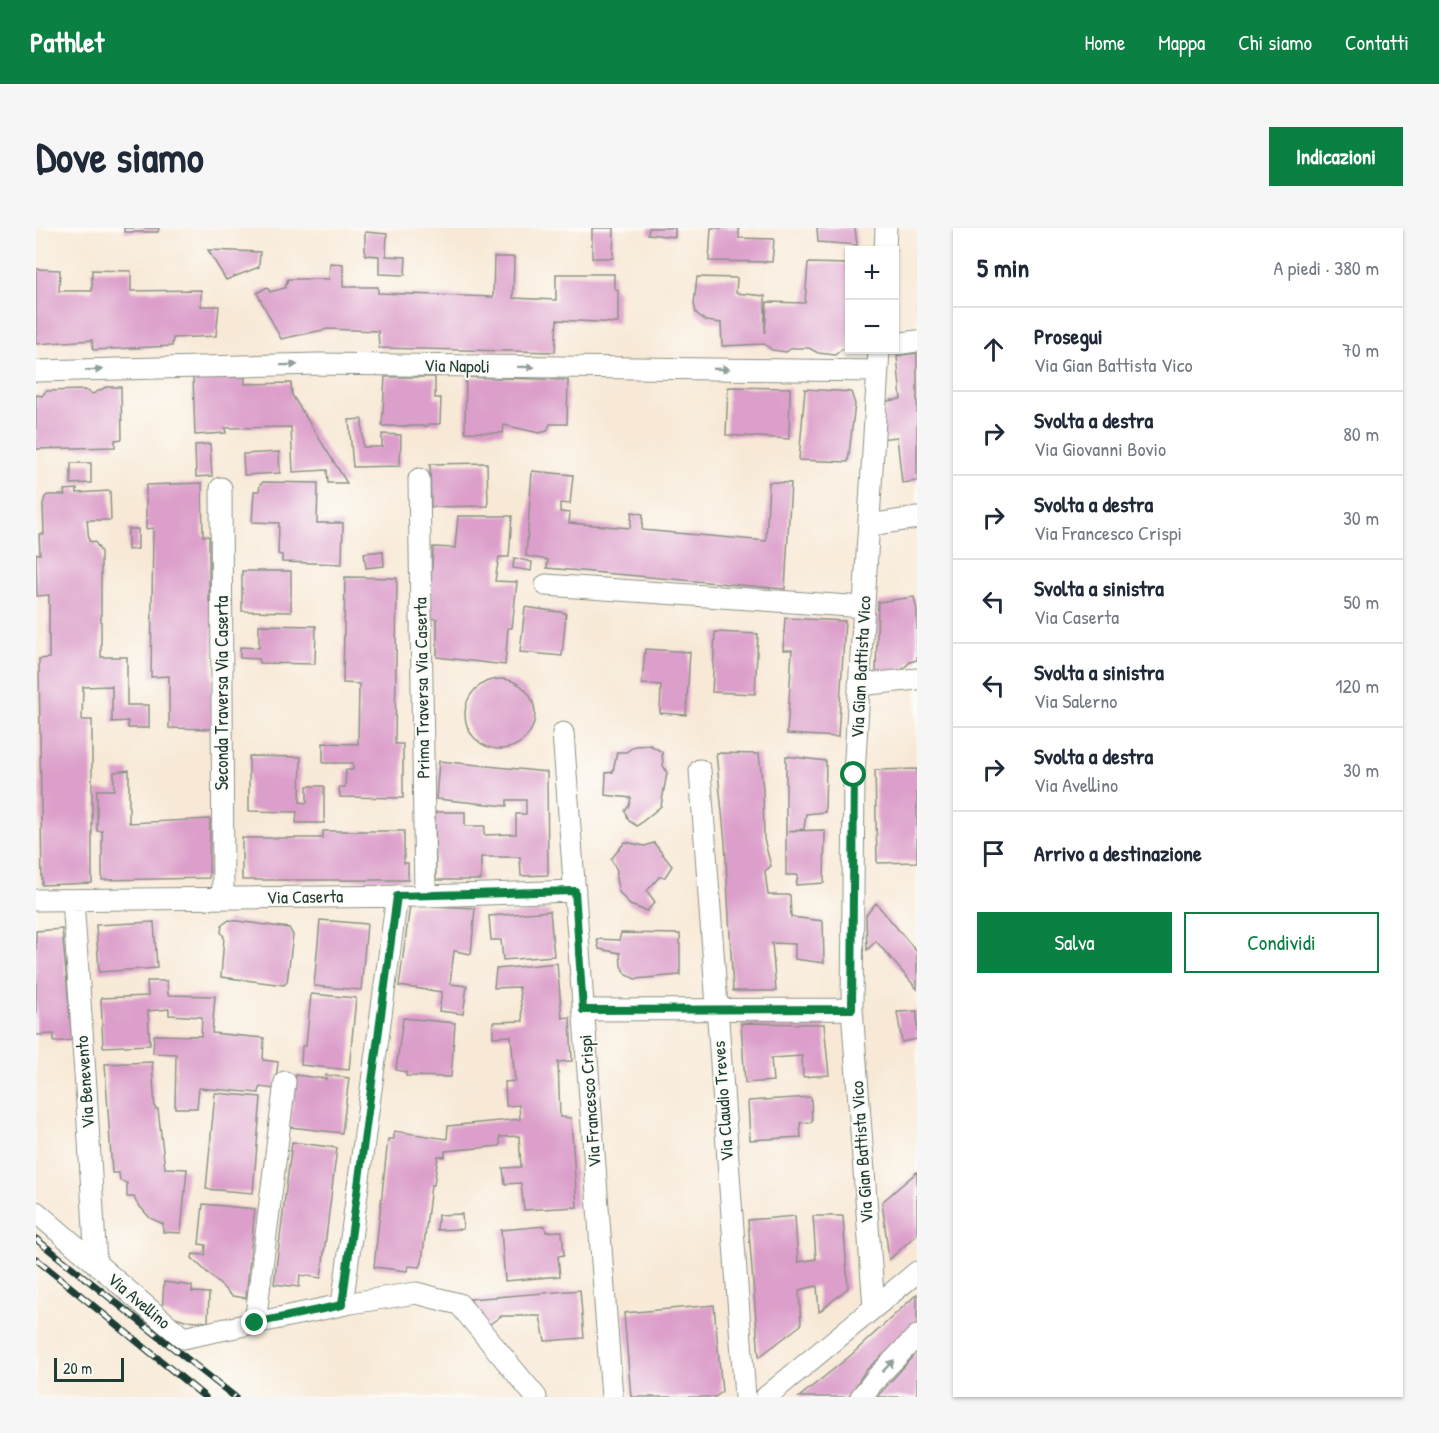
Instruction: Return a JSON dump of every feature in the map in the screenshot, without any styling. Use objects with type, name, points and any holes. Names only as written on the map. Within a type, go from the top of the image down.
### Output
[{"type":"street","points":[[885,246],[886,228]]},
{"type":"street","points":[[899,343],[917,341]]},
{"type":"street","name":"Via Gian Battista Vico","points":[[874,1307],[852,1009],[854,775],[879,354]]},
{"type":"street","name":"Via Napoli","points":[[36,371],[319,364],[877,371]]},
{"type":"street","name":"Prima Traversa Via Caserta","points":[[419,479],[425,896]]},
{"type":"street","name":"Seconda Traversa Via Caserta","points":[[221,488],[223,898]]},
{"type":"street","points":[[869,525],[917,518]]},
{"type":"street","points":[[546,585],[864,607]]},
{"type":"street","points":[[860,685],[917,679]]},
{"type":"street","name":"Via Francesco Crispi","points":[[563,733],[612,1397]]},
{"type":"street","name":"Via Claudio Treves","points":[[700,770],[745,1397]]},
{"type":"street","name":"Via Caserta","points":[[36,900],[425,896],[575,891]]},
{"type":"street","points":[[342,1305],[397,896]]},
{"type":"street","name":"Via Benevento","points":[[73,900],[96,1264]]},
{"type":"street","points":[[583,1010],[852,1009]]},
{"type":"street","points":[[255,1323],[285,1082]]},
{"type":"street","name":"Via Avellino","points":[[36,1212],[183,1338],[342,1305],[416,1293],[459,1304],[536,1397]]},
{"type":"street","points":[[766,1397],[917,1272]]},
{"type":"street","points":[[861,1397],[917,1336]]},
{"type":"building","points":[[124,228],[159,228],[158,232],[124,232]]},
{"type":"building","points":[[592,228],[614,228],[613,258],[592,258]]},
{"type":"building","points":[[649,228],[675,228],[675,237],[648,234]]},
{"type":"building","points":[[711,228],[739,228],[739,238],[774,239],[772,262],[709,261]]},
{"type":"building","points":[[817,228],[855,228],[857,245],[818,242]]},
{"type":"building","points":[[365,232],[387,234],[386,256],[406,257],[405,275],[379,274],[379,256],[365,255]]},
{"type":"building","points":[[208,250],[260,252],[259,267],[226,280]]},
{"type":"building","points":[[494,257],[514,257],[513,298],[556,300],[556,274],[614,274],[614,288],[618,290],[618,323],[557,320],[555,352],[379,348],[378,331],[328,329],[281,339],[257,293],[267,287],[270,292],[285,288],[288,279],[329,279],[330,263],[343,264],[343,287],[378,287],[378,293],[493,297]]},
{"type":"building","points":[[808,263],[845,264],[845,349],[835,355],[818,353],[809,348],[792,348],[786,352],[772,350],[764,344],[722,346],[721,323],[706,321],[696,313],[694,304],[697,277],[737,278],[736,293],[765,296],[765,333],[767,302],[805,303]]},
{"type":"building","points":[[36,269],[60,270],[59,291],[92,291],[92,270],[131,271],[131,291],[201,290],[201,306],[219,306],[216,336],[173,338],[172,346],[93,350],[92,340],[36,344]]},
{"type":"building","points":[[917,353],[917,481],[902,483],[897,437],[879,439],[887,401],[901,399],[897,356]]},
{"type":"building","points":[[193,377],[245,377],[245,384],[291,383],[292,395],[347,483],[328,483],[327,470],[293,472],[291,427],[225,428],[226,433],[195,435]]},
{"type":"building","points":[[385,377],[435,377],[435,398],[441,398],[440,424],[382,426]]},
{"type":"building","points":[[466,377],[568,380],[567,424],[550,424],[547,431],[539,433],[504,425],[503,433],[465,432]]},
{"type":"building","points":[[106,387],[121,387],[122,439],[115,440],[115,447],[36,449],[36,395],[42,396],[46,391],[85,390],[93,394]]},
{"type":"building","points":[[728,387],[790,388],[789,439],[726,435]]},
{"type":"building","points":[[805,389],[851,392],[855,404],[848,462],[799,460]]},
{"type":"building","points":[[362,419],[363,447],[382,447],[382,434],[401,435],[400,466],[353,467],[349,420]]},
{"type":"building","points":[[210,444],[212,476],[196,477],[195,445]]},
{"type":"building","points":[[279,452],[280,473],[244,475],[243,454]]},
{"type":"building","points":[[71,463],[91,463],[91,483],[71,484]]},
{"type":"building","points":[[487,463],[488,506],[431,507],[430,464]]},
{"type":"building","points":[[532,471],[573,475],[570,504],[560,503],[560,512],[570,513],[569,523],[630,528],[632,512],[643,514],[642,530],[766,541],[769,482],[791,483],[785,589],[547,568],[548,560],[526,556]]},
{"type":"building","points":[[263,482],[318,483],[317,523],[343,523],[342,564],[282,562],[282,555],[278,554],[279,523],[252,522],[254,491],[259,491]]},
{"type":"building","points":[[202,483],[203,536],[209,536],[209,602],[213,602],[212,729],[169,728],[169,676],[151,677],[153,528],[146,529],[146,485]]},
{"type":"building","points":[[77,489],[77,493],[110,491],[111,520],[87,520],[89,541],[95,542],[101,552],[101,657],[127,657],[127,705],[149,705],[149,728],[128,728],[128,721],[112,722],[112,686],[83,687],[82,720],[92,720],[92,883],[42,885],[39,659],[49,658],[49,595],[37,596],[36,554],[40,554],[39,534],[44,534],[43,504],[45,497],[65,495],[64,490]]},
{"type":"building","points":[[458,516],[512,516],[509,557],[499,557],[495,581],[517,582],[512,628],[508,628],[505,665],[437,657],[437,619],[429,618],[433,547],[455,548]]},
{"type":"building","points":[[128,529],[138,529],[138,549],[128,550]]},
{"type":"building","points":[[383,551],[384,566],[366,568],[364,553]]},
{"type":"building","points":[[514,558],[532,562],[531,571],[513,568]]},
{"type":"building","points":[[242,571],[291,571],[291,612],[242,611]]},
{"type":"building","points":[[345,577],[397,578],[395,744],[403,744],[403,798],[340,797],[339,787],[345,787],[346,770],[353,770],[353,763],[323,763],[323,743],[358,744],[359,684],[343,683]]},
{"type":"building","points":[[914,597],[917,610],[917,660],[910,662],[901,671],[876,673],[878,602]]},
{"type":"building","points":[[525,607],[566,613],[562,656],[520,652]]},
{"type":"building","points":[[785,618],[845,621],[838,737],[787,734],[792,650],[783,650]]},
{"type":"building","points":[[259,625],[316,626],[315,664],[259,663],[259,659],[240,658],[240,647],[259,648]]},
{"type":"building","points":[[715,632],[758,634],[755,694],[712,692]]},
{"type":"building","points":[[645,649],[690,652],[686,715],[660,713],[661,685],[642,684]]},
{"type":"building","points":[[500,679],[519,685],[529,695],[535,714],[529,733],[519,743],[500,749],[481,743],[471,733],[465,714],[471,695],[481,685]]},
{"type":"building","points":[[650,745],[662,752],[663,765],[667,773],[661,806],[637,826],[629,821],[625,811],[631,798],[605,795],[606,773],[613,772],[617,752],[626,752],[635,746]]},
{"type":"building","points":[[716,753],[759,754],[763,789],[764,839],[771,866],[765,871],[768,895],[790,895],[791,917],[823,921],[824,963],[795,959],[795,944],[772,943],[776,991],[733,991],[725,842]]},
{"type":"building","points":[[249,756],[301,757],[300,802],[307,803],[307,786],[324,786],[324,823],[296,823],[297,812],[249,811]]},
{"type":"building","points":[[786,756],[826,761],[825,812],[806,814],[804,829],[788,831],[825,830],[824,883],[796,885],[798,875],[786,875]]},
{"type":"building","points":[[439,761],[547,772],[548,875],[521,876],[520,857],[481,857],[481,880],[436,880],[435,812],[465,812],[465,826],[485,826],[484,835],[516,834],[516,814],[526,814],[526,800],[507,800],[507,806],[436,799]]},
{"type":"building","points":[[917,769],[917,862],[877,863],[875,770]]},
{"type":"building","points":[[129,770],[129,823],[210,819],[209,878],[102,880],[102,831],[97,831],[97,790],[114,790],[114,772]]},
{"type":"building","points":[[323,831],[404,831],[404,863],[408,863],[408,880],[242,880],[242,838],[323,838]]},
{"type":"building","points":[[625,842],[645,846],[654,843],[672,866],[665,877],[659,877],[647,891],[655,902],[647,911],[630,905],[619,892],[617,871],[611,859]]},
{"type":"building","points":[[876,903],[917,952],[917,989],[876,941],[867,950],[866,915]]},
{"type":"building","points":[[410,905],[475,908],[471,954],[454,951],[450,984],[467,986],[463,1014],[439,1011],[442,992],[399,986]]},
{"type":"building","points":[[550,911],[554,956],[503,960],[501,940],[491,940],[489,916]]},
{"type":"building","points":[[229,920],[289,928],[293,935],[287,982],[284,985],[221,977],[224,937],[221,932],[222,925]]},
{"type":"building","points":[[320,920],[367,924],[361,990],[314,986]]},
{"type":"building","points":[[154,922],[157,968],[99,972],[96,925]]},
{"type":"building","points":[[62,929],[72,1040],[54,1042],[54,1034],[36,1035],[36,931]]},
{"type":"building","points":[[621,933],[680,934],[680,975],[635,979],[627,975],[621,966],[620,953],[599,949],[597,939],[619,940]]},
{"type":"building","points":[[557,963],[562,1018],[570,1017],[572,1061],[558,1062],[560,1117],[571,1118],[577,1207],[524,1210],[521,1183],[505,1184],[503,1168],[521,1167],[519,1136],[500,1137],[500,1146],[445,1151],[445,1157],[438,1156],[434,1185],[431,1185],[420,1267],[408,1266],[407,1271],[374,1267],[388,1139],[394,1139],[394,1131],[447,1139],[448,1126],[520,1119],[519,1105],[506,1106],[505,1082],[515,1081],[511,1036],[493,1037],[493,1022],[523,1021],[519,987],[494,988],[496,969]]},
{"type":"building","points":[[147,981],[167,981],[168,995],[215,996],[212,1033],[264,1038],[263,1060],[278,1062],[275,1089],[260,1087],[259,1093],[199,1088],[197,1108],[175,1108],[176,1054],[153,1053],[154,1035],[201,1036],[202,1017],[169,1015],[169,1009],[148,1011],[150,1045],[103,1047],[101,998],[148,996]]},
{"type":"building","points":[[311,994],[356,998],[349,1070],[301,1065],[302,1046],[306,1046]]},
{"type":"building","points":[[917,1011],[917,1039],[902,1042],[897,1012]]},
{"type":"building","points":[[403,1018],[455,1023],[451,1077],[406,1076],[406,1072],[396,1070]]},
{"type":"building","points":[[741,1023],[824,1024],[829,1075],[803,1077],[802,1056],[771,1058],[773,1081],[745,1083]]},
{"type":"building","points":[[152,1062],[155,1109],[158,1109],[165,1168],[187,1169],[181,1233],[163,1232],[163,1224],[150,1218],[134,1197],[127,1197],[127,1183],[120,1181],[119,1173],[112,1173],[105,1064]]},
{"type":"building","points":[[296,1075],[326,1079],[326,1075],[349,1078],[342,1133],[290,1127]]},
{"type":"building","points":[[215,1093],[261,1097],[253,1193],[206,1189]]},
{"type":"building","points":[[811,1097],[812,1122],[800,1123],[801,1137],[750,1140],[748,1101]]},
{"type":"building","points":[[292,1142],[337,1148],[321,1278],[300,1275],[299,1287],[274,1284]]},
{"type":"building","points":[[917,1172],[917,1234],[889,1260],[882,1202]]},
{"type":"building","points":[[203,1204],[255,1209],[246,1298],[232,1296],[192,1258],[193,1254],[205,1255],[206,1245],[199,1244]]},
{"type":"building","points":[[462,1214],[463,1229],[437,1230],[438,1215]]},
{"type":"building","points":[[795,1216],[798,1262],[816,1259],[813,1216],[843,1216],[848,1288],[819,1312],[817,1286],[799,1290],[801,1325],[759,1357],[748,1220]]},
{"type":"building","points":[[545,1226],[546,1232],[562,1231],[564,1255],[558,1256],[560,1276],[505,1281],[501,1230]]},
{"type":"building","points":[[164,1282],[192,1286],[192,1292],[209,1293],[208,1322],[185,1320],[162,1313]]},
{"type":"building","points":[[580,1290],[584,1338],[545,1341],[540,1316],[501,1316],[486,1327],[470,1299]]},
{"type":"building","points":[[917,1294],[917,1325],[865,1371],[849,1397],[799,1397],[850,1356]]},
{"type":"building","points":[[714,1305],[722,1392],[715,1397],[631,1397],[624,1313]]},
{"type":"building","points":[[917,1351],[917,1397],[877,1397],[907,1363]]},
{"type":"railway","points":[[36,1239],[235,1397]]},
{"type":"railway","points":[[36,1259],[205,1397]]},
{"type":"route","points":[[255,1323],[342,1305],[397,896],[575,891],[583,1010],[852,1009],[854,775]]}]
